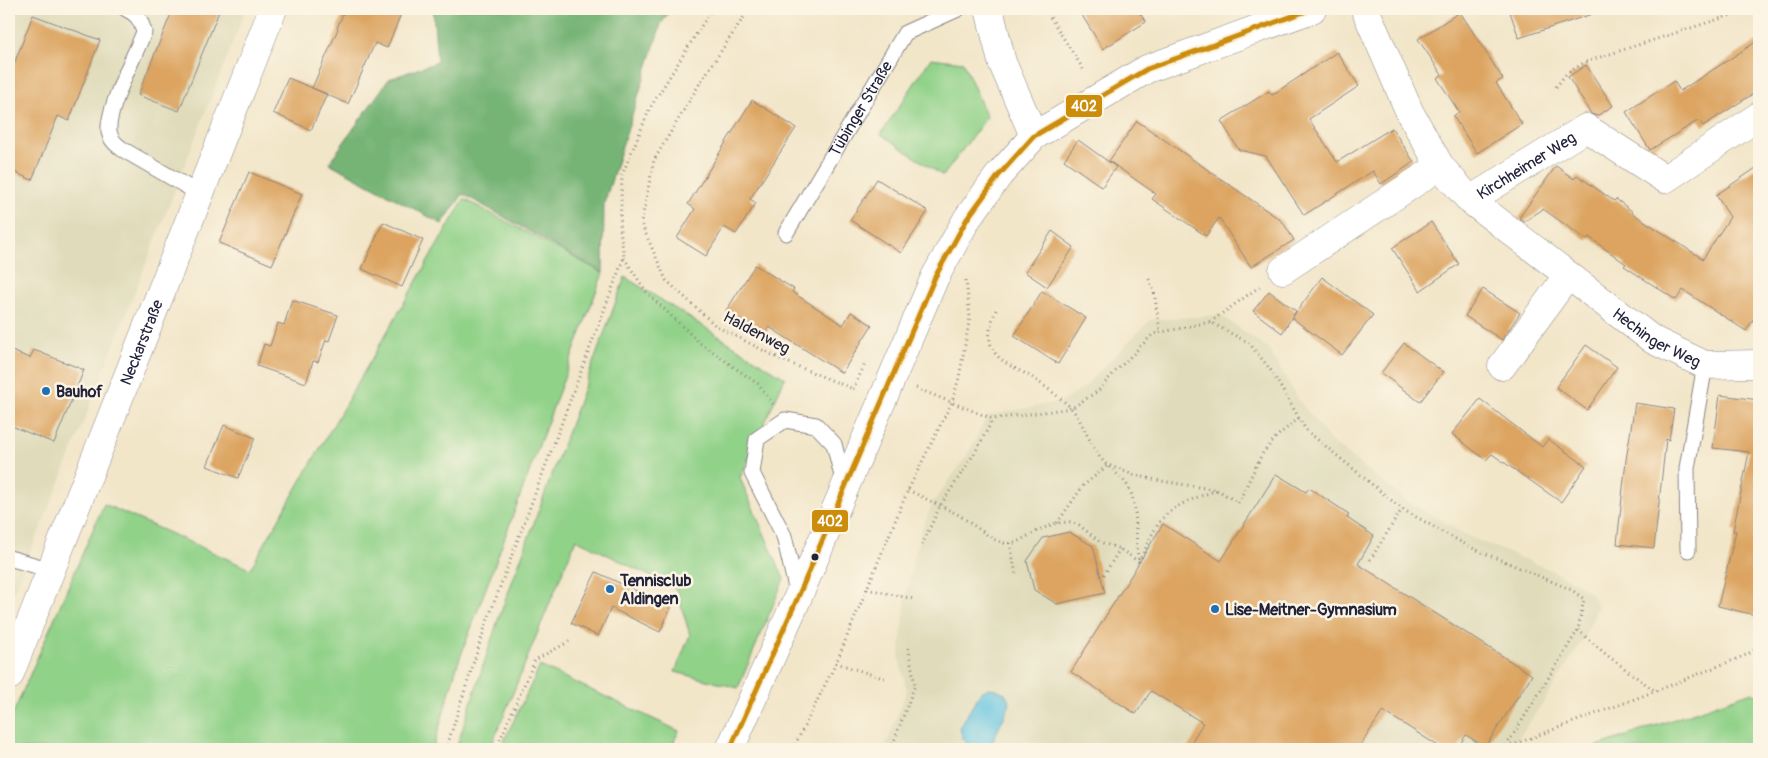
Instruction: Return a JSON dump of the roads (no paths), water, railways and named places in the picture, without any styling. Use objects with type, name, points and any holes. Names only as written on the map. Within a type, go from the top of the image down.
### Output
[{"type":"street","name":"Neckarstraße","points":[[9,676],[273,9]]},
{"type":"street","points":[[989,9],[1002,62],[1034,136]]},
{"type":"street","points":[[730,749],[798,597],[936,277],[967,219],[999,176],[1034,136],[1147,69],[1312,9]]},
{"type":"street","name":"Hechinger Weg","points":[[1365,9],[1410,113],[1440,166],[1470,200],[1653,340],[1705,365],[1759,364]]},
{"type":"street","name":"Kirchheimer Weg","points":[[1470,200],[1586,128],[1665,179],[1759,116]]},
{"type":"street","points":[[1283,270],[1440,166]]},
{"type":"street","points":[[1502,366],[1568,275]]},
{"type":"lane","points":[[126,9],[134,12],[141,21],[144,32],[110,115],[109,132],[113,142],[122,149],[200,194]]},
{"type":"lane","name":"Tübinger Straße","points":[[786,233],[905,33],[958,9]]},
{"type":"lane","points":[[1688,550],[1687,468],[1705,365]]},
{"type":"lane","points":[[798,597],[784,536],[752,473],[757,440],[785,420],[816,425],[834,444],[845,488]]},
{"type":"lane","points":[[9,558],[51,570]]},
{"type":"water","points":[[989,688],[1002,692],[1010,704],[989,749],[971,749],[962,737],[960,727],[981,692]]},
{"type":"place","name":"Bauhof","points":[[46,391]]},
{"type":"place","name":"Tennisclub Aldingen","points":[[610,589]]},
{"type":"place","name":"Lise-Meitner-Gymnasium","points":[[1215,609]]}]
